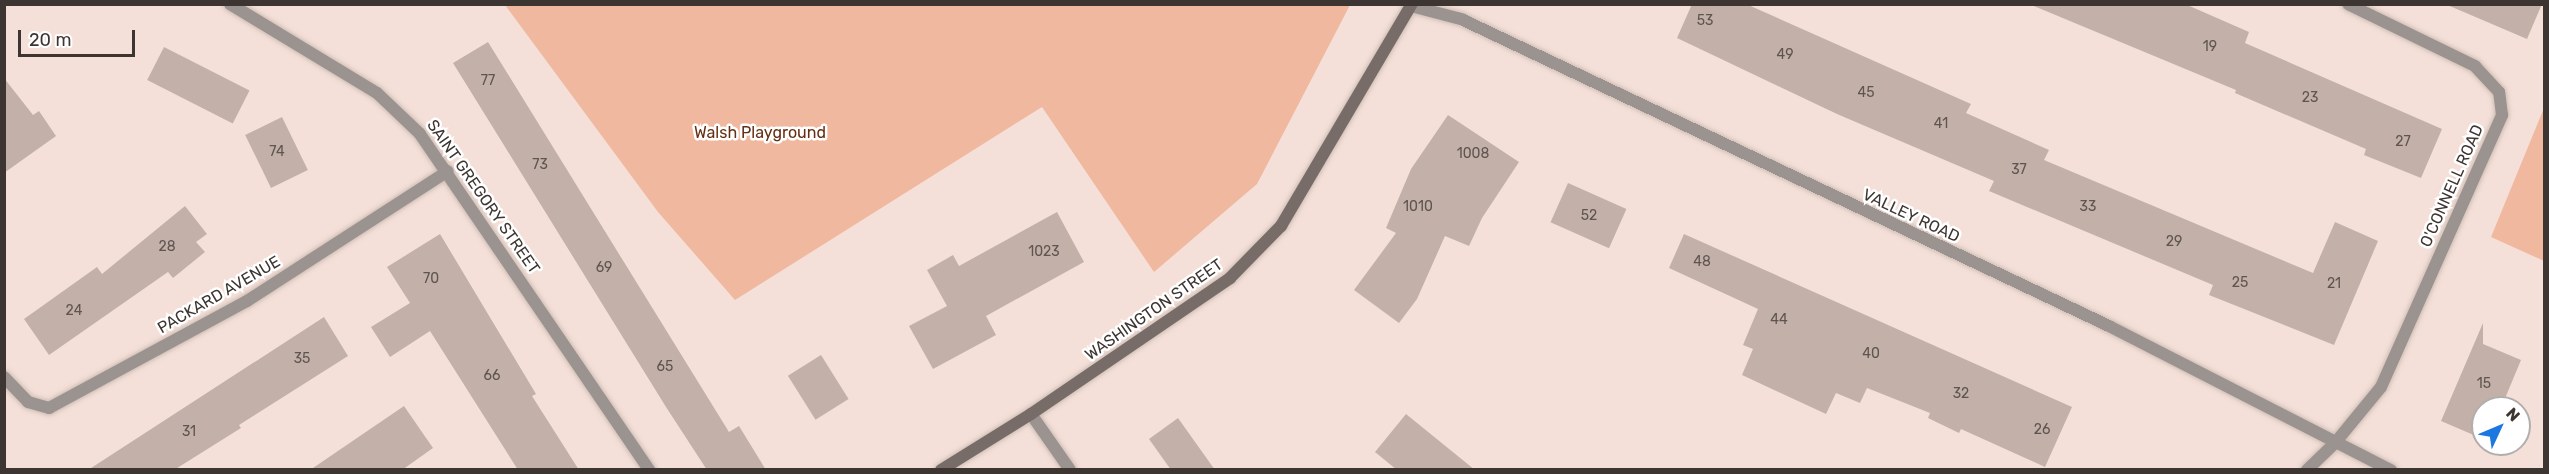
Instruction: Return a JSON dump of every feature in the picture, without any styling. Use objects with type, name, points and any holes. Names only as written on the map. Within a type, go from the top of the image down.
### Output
[{"type":"main road","name":"WASHINGTON STREET","points":[[941,470],[1031,414],[1230,278],[1281,226],[1412,5]]},
{"type":"street","name":"SAINT GREGORY STREET","points":[[230,4],[377,93],[420,134],[448,171],[650,470]]},
{"type":"street","name":"O'CONNELL ROAD","points":[[2307,470],[2335,443],[2381,387],[2502,115],[2499,92],[2475,66],[2348,4]]},
{"type":"street","name":"VALLEY ROAD","points":[[1412,5],[1461,19],[2109,326],[2391,470]]},
{"type":"street","name":"PACKARD AVENUE","points":[[4,377],[28,402],[49,408],[247,301],[448,171]]},
{"type":"street","points":[[1031,414],[1070,470]]},
{"type":"green space","name":"Walsh Playground","points":[[505,5],[1350,5],[1257,184],[1154,272],[1042,107],[735,300],[658,212]]},
{"type":"green space","points":[[2544,108],[2544,261],[2491,237]]},
{"type":"building","points":[[1692,4],[1746,4],[1971,104],[1966,113],[2049,150],[2044,160],[2313,273],[2335,222],[2378,241],[2334,345],[2209,295],[2213,285],[1989,191],[1994,181],[1837,114],[1677,38]]},
{"type":"building","points":[[2029,4],[2185,4],[2249,32],[2245,43],[2442,129],[2421,178],[2364,155],[2366,149],[2235,93],[2236,90]]},
{"type":"building","points":[[2445,4],[2542,4],[2527,39]]},
{"type":"building","points":[[488,42],[729,432],[739,426],[766,470],[707,470],[666,407],[453,63]]},
{"type":"building","points":[[164,47],[250,91],[233,124],[147,80]]},
{"type":"building","points":[[4,78],[33,115],[39,111],[56,136],[4,173]]},
{"type":"building","points":[[1448,115],[1519,162],[1482,218],[1469,246],[1445,236],[1417,299],[1399,323],[1354,290],[1396,233],[1386,228],[1411,169]]},
{"type":"building","points":[[282,117],[308,170],[271,188],[245,135]]},
{"type":"building","points":[[1568,183],[1626,209],[1609,248],[1551,222]]},
{"type":"building","points":[[185,206],[207,234],[196,242],[205,252],[173,278],[168,272],[49,355],[24,319],[97,267],[102,274]]},
{"type":"building","points":[[1057,212],[1084,262],[986,316],[996,335],[933,369],[909,326],[947,306],[927,270],[953,255],[959,266]]},
{"type":"building","points":[[440,234],[536,394],[532,396],[579,470],[518,470],[430,331],[390,357],[371,327],[410,303],[387,267]]},
{"type":"building","points":[[1684,234],[2072,407],[2045,467],[1961,429],[1959,433],[1928,418],[1930,413],[1867,388],[1860,403],[1836,393],[1826,414],[1742,375],[1753,349],[1743,345],[1758,309],[1669,268]]},
{"type":"building","points":[[324,317],[348,356],[239,425],[241,428],[174,470],[88,470]]},
{"type":"building","points":[[2483,323],[2483,344],[2521,360],[2506,396],[2471,396],[2471,434],[2441,421]]},
{"type":"building","points":[[821,355],[849,399],[815,420],[788,376]]},
{"type":"building","points":[[404,406],[433,448],[402,470],[310,470]]},
{"type":"building","points":[[1406,414],[1475,470],[1397,470],[1375,452]]},
{"type":"building","points":[[1178,418],[1215,470],[1171,470],[1149,439]]}]
